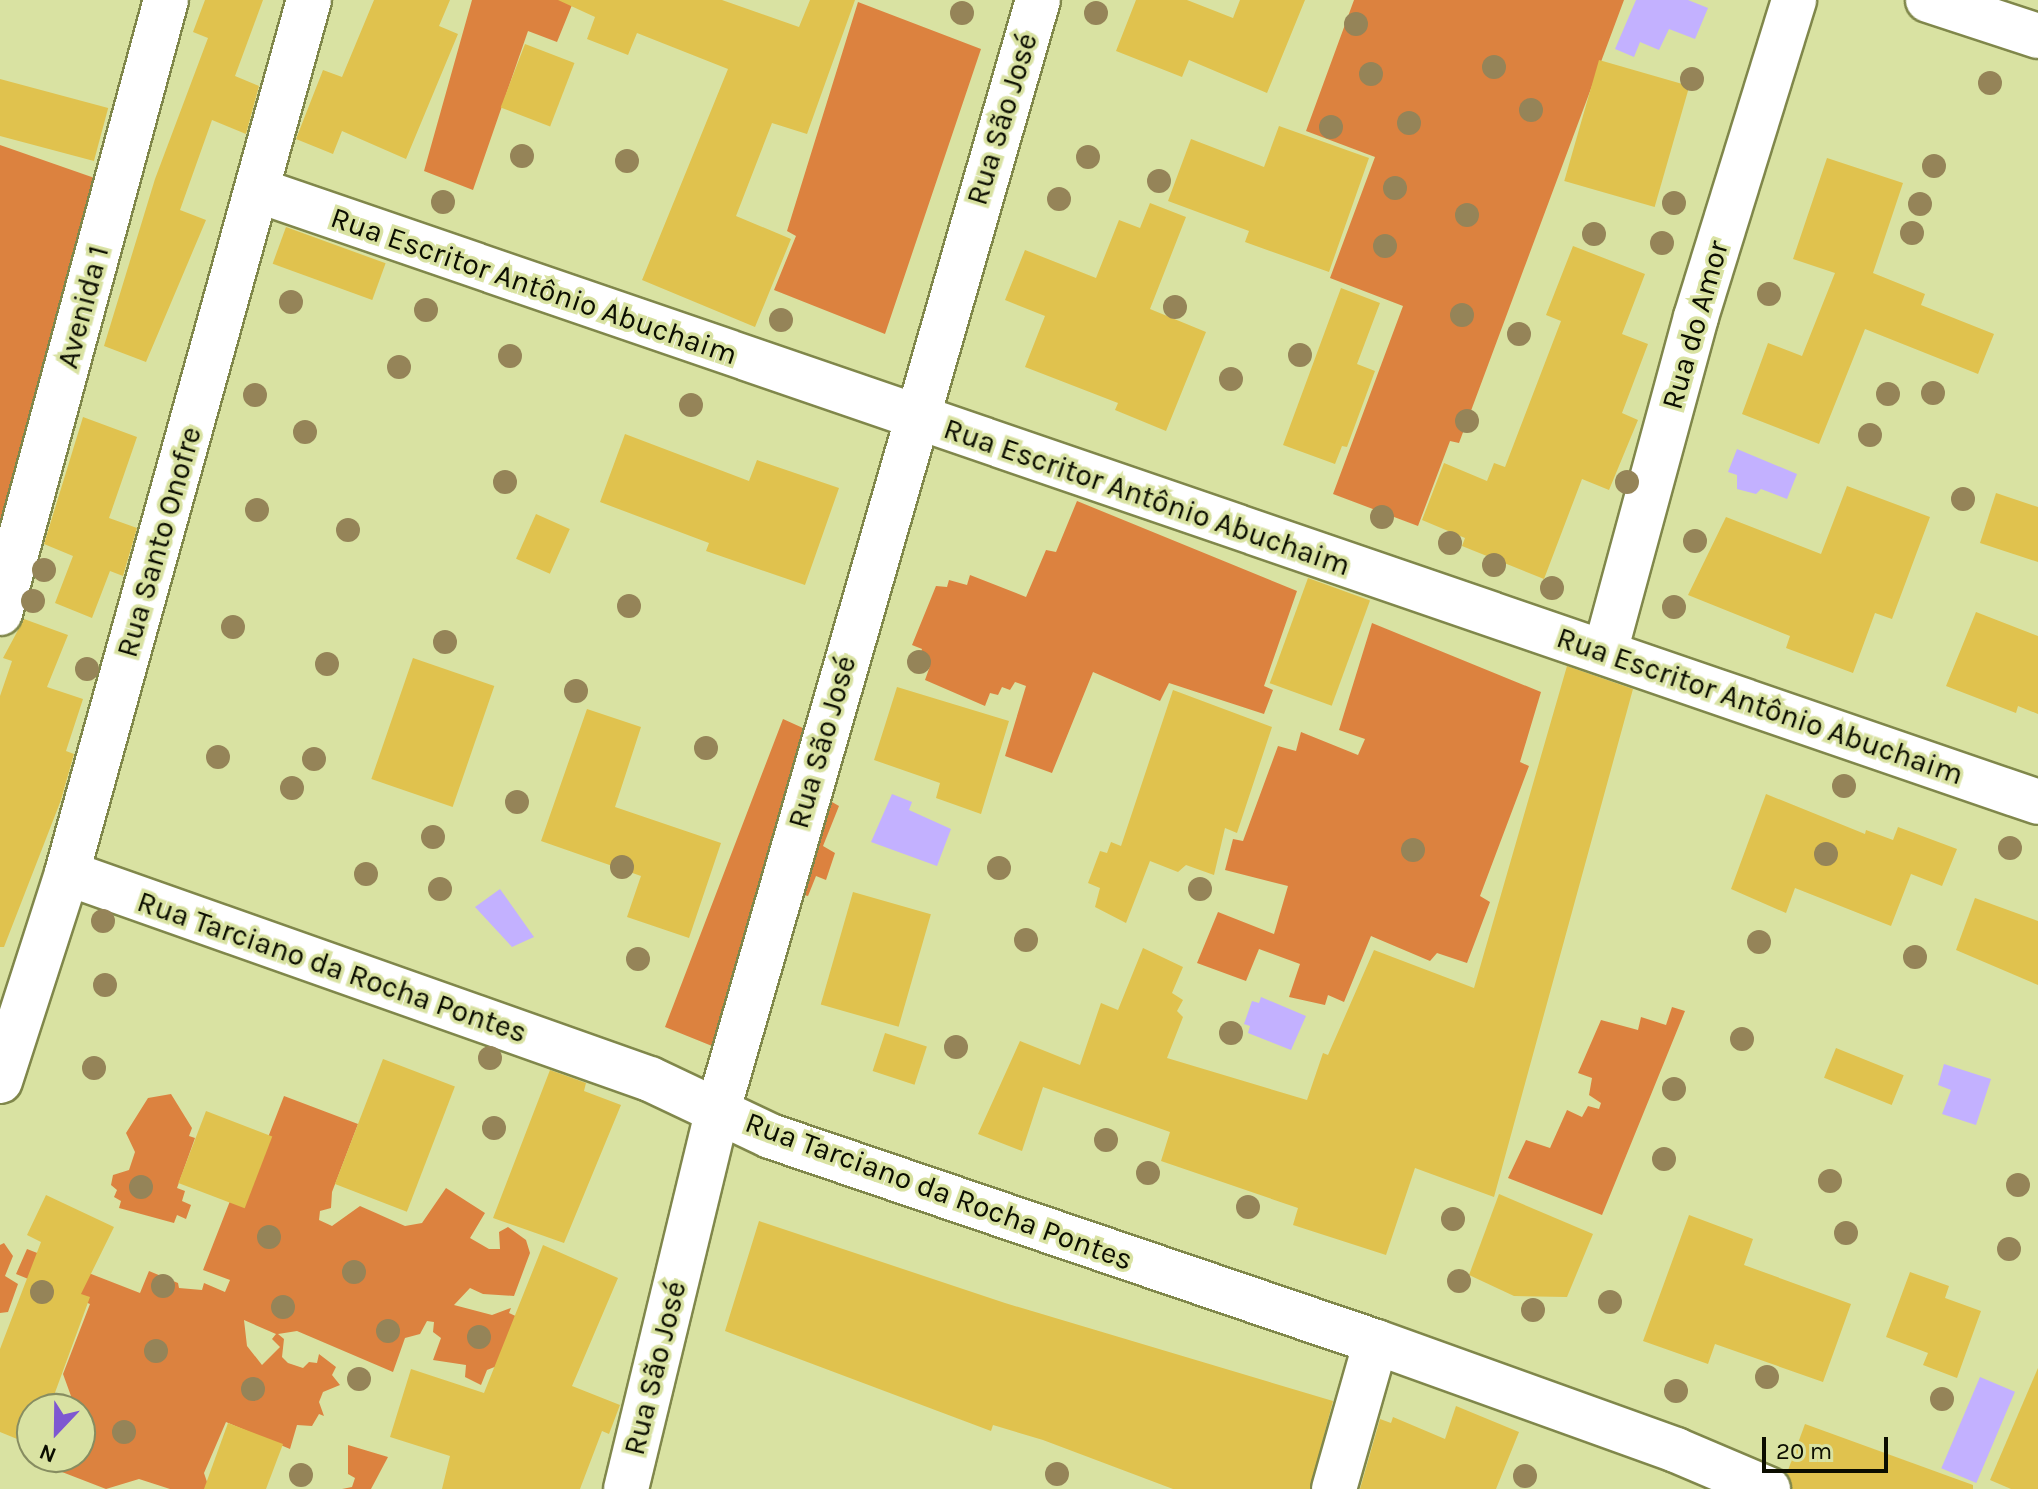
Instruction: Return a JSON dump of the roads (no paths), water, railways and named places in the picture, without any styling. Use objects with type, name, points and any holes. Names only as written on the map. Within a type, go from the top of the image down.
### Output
[{"type":"street","name":"Avenida 1","points":[[0,613],[166,0]]},
{"type":"street","name":"Rua Santo Onofre","points":[[0,1081],[67,873],[309,0]]},
{"type":"street","name":"Rua São José","points":[[626,1489],[718,1110],[913,418],[1038,0]]},
{"type":"street","name":"Rua do Amor","points":[[1605,652],[1696,317],[1794,0]]},
{"type":"street","points":[[1928,0],[2038,36]]},
{"type":"street","name":"Rua Escritor Antônio Abuchaim","points":[[257,190],[913,418],[2038,802]]},
{"type":"street","name":"Rua Tarciano da Rocha Pontes","points":[[67,873],[650,1079],[770,1136],[1376,1342],[1676,1450],[1768,1489]]},
{"type":"street","points":[[1334,1489],[1376,1342]]}]
